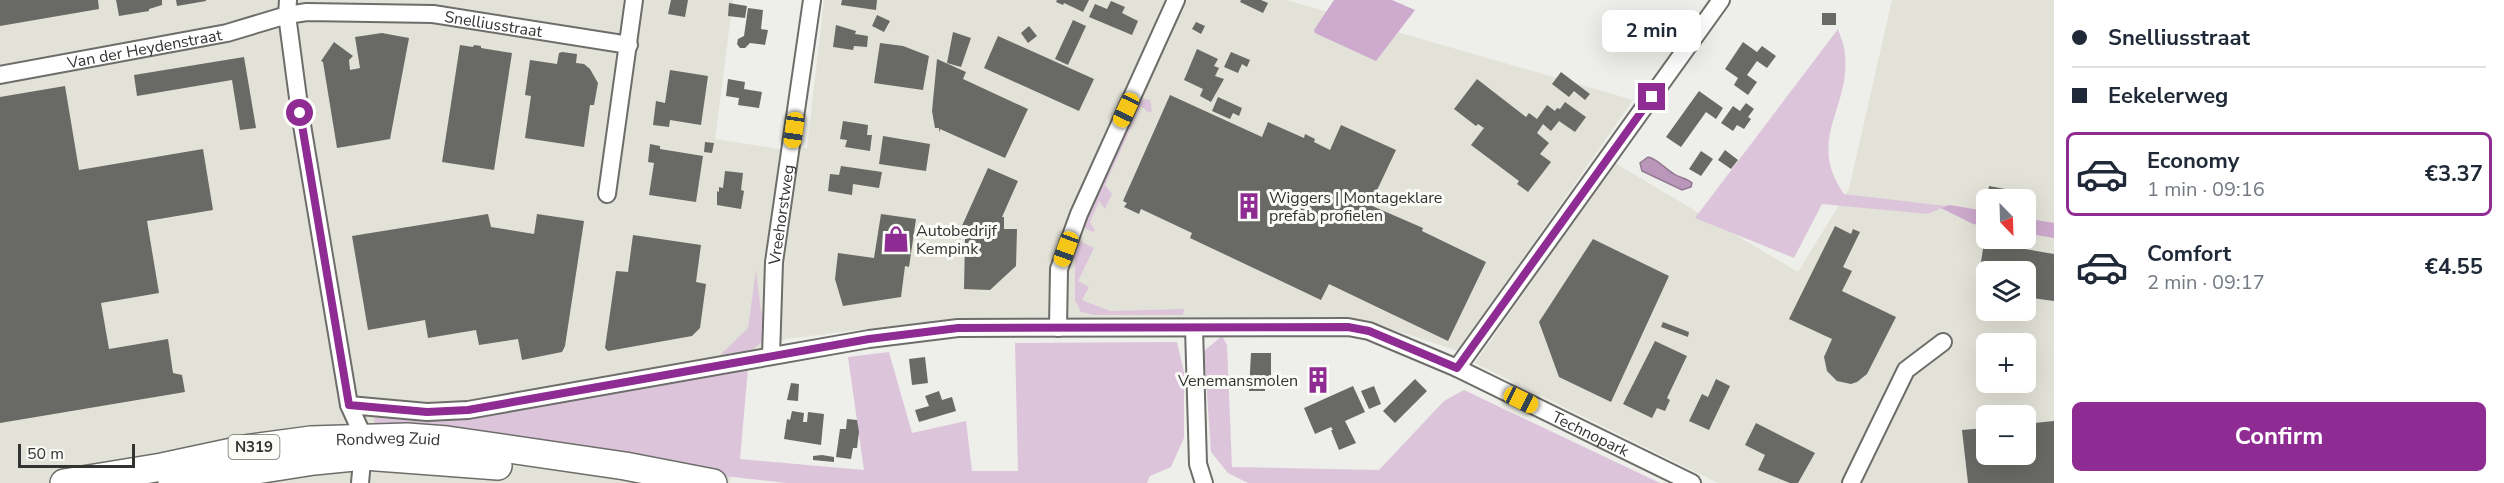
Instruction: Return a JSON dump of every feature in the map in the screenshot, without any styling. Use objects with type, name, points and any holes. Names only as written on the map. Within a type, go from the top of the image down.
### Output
[{"type":"main road","name":"Rondweg Zuid","points":[[172,483],[407,437],[447,440],[625,466],[713,483]]},
{"type":"main road","name":"Rondweg Zuid","points":[[64,483],[162,467],[251,448],[352,448],[443,460],[683,483]]},
{"type":"street","points":[[607,194],[634,0]]},
{"type":"street","name":"Vreehorstweg","points":[[771,356],[774,262],[812,0]]},
{"type":"street","points":[[1058,327],[1059,269],[1079,214],[1176,0]]},
{"type":"street","points":[[1457,368],[1721,0]]},
{"type":"street","points":[[287,7],[300,113],[349,405],[352,448],[359,483]]},
{"type":"street","name":"Snelliusstraat","points":[[287,7],[307,12],[433,14],[629,45]]},
{"type":"street","name":"Van der Heydenstraat","points":[[0,75],[227,33],[287,7]]},
{"type":"street","name":"Technopark","points":[[349,405],[427,412],[468,410],[869,339],[958,328],[1348,327],[1369,331],[1457,368],[1692,483]]},
{"type":"street","points":[[1192,483],[1197,464],[1194,328]]},
{"type":"street","points":[[1851,483],[1906,370],[1943,342]]},
{"type":"street","points":[[349,405],[352,448]]},
{"type":"street","points":[[1197,464],[1204,483]]},
{"type":"shaded area","points":[[0,0],[733,0],[715,139],[779,149],[807,148],[824,0],[1286,0],[1633,100],[1458,351],[1364,320],[940,320],[785,339],[749,354],[730,483],[0,483]]},
{"type":"shaded area","points":[[1334,0],[1392,0],[1415,10],[1376,61],[1315,33],[1314,30]]},
{"type":"shaded area","points":[[1892,0],[2054,0],[2054,483],[1718,483],[1475,363],[1615,163],[1798,272],[1849,189]]},
{"type":"shaded area","points":[[1838,29],[1844,49],[1845,75],[1832,125],[1829,157],[1833,175],[1844,194],[1946,206],[1928,214],[1822,204],[1794,258],[1695,218]]},
{"type":"shaded area","points":[[1138,97],[1150,100],[1152,111],[1149,113],[1141,106],[1105,185],[1112,194],[1105,209],[1099,201],[1090,222],[1095,231],[1093,232],[1085,228],[1084,223]]},
{"type":"shaded area","points":[[1648,157],[1690,181],[1691,187],[1682,190],[1642,171],[1640,163]]},
{"type":"shaded area","points":[[1949,205],[1976,209],[1976,224],[1973,224],[1941,208]]},
{"type":"shaded area","points":[[2036,220],[2054,223],[2054,238],[2036,235]]},
{"type":"shaded area","points":[[1080,241],[1094,248],[1078,281],[1089,287],[1082,300],[1110,311],[1184,309],[1183,315],[1095,315],[1081,312],[1075,300],[1075,259],[1072,257]]},
{"type":"shaded area","points":[[756,270],[766,333],[763,341],[751,351],[720,355],[748,328]]},
{"type":"shaded area","points":[[1222,336],[1227,345],[1232,467],[1379,470],[1444,401],[1464,390],[1660,483],[1248,483],[1228,473],[1211,452],[1204,351]]},
{"type":"shaded area","points":[[1177,342],[1184,372],[1184,438],[1171,467],[1150,476],[1147,483],[787,483],[636,466],[377,427],[374,422],[375,416],[379,415],[748,369],[740,459],[864,470],[848,357],[889,352],[912,433],[966,421],[972,471],[1018,471],[1015,343]]},
{"type":"building","points":[[0,0],[98,0],[99,9],[0,26]]},
{"type":"building","points":[[116,0],[162,0],[162,5],[149,9],[149,11],[119,16]]},
{"type":"building","points":[[176,0],[206,0],[206,1],[177,6]]},
{"type":"building","points":[[671,0],[688,0],[685,17],[668,14]]},
{"type":"building","points":[[842,0],[877,0],[876,10],[841,5]]},
{"type":"building","points":[[1057,0],[1089,0],[1083,12],[1064,3],[1063,5],[1056,2]]},
{"type":"building","points":[[1241,0],[1261,0],[1268,3],[1263,13],[1240,2]]},
{"type":"building","points":[[1111,1],[1125,7],[1122,13],[1138,21],[1132,35],[1089,17],[1095,4],[1107,9]]},
{"type":"building","points":[[729,3],[747,6],[745,18],[728,16]]},
{"type":"building","points":[[748,8],[763,10],[761,29],[768,30],[765,45],[750,43],[745,48],[740,48],[737,44],[738,39],[744,36]]},
{"type":"building","points":[[1822,13],[1836,13],[1836,25],[1822,25]]},
{"type":"building","points":[[877,15],[890,21],[884,32],[872,26]]},
{"type":"building","points":[[1073,20],[1086,26],[1068,65],[1055,59]]},
{"type":"building","points":[[1196,22],[1205,26],[1201,34],[1192,29]]},
{"type":"building","points":[[836,25],[856,31],[855,34],[868,36],[867,47],[854,46],[853,50],[833,47]]},
{"type":"building","points":[[1029,26],[1037,36],[1028,43],[1021,33]]},
{"type":"building","points":[[953,32],[971,38],[961,67],[947,63]]},
{"type":"building","points":[[382,33],[409,38],[390,139],[337,148],[321,61],[334,42],[353,56],[349,60],[350,70],[360,68],[355,37]]},
{"type":"building","points":[[998,36],[1094,79],[1079,111],[984,68]]},
{"type":"building","points":[[1743,42],[1757,52],[1762,46],[1776,56],[1767,68],[1757,61],[1747,75],[1757,82],[1748,95],[1734,85],[1738,78],[1725,69]]},
{"type":"building","points":[[880,43],[903,46],[929,56],[923,90],[874,83]]},
{"type":"building","points":[[460,45],[481,46],[481,48],[512,53],[494,170],[442,162]]},
{"type":"building","points":[[1197,49],[1218,59],[1214,66],[1219,68],[1215,76],[1224,79],[1211,102],[1200,96],[1203,89],[1184,80]]},
{"type":"building","points":[[1231,52],[1250,60],[1247,67],[1242,64],[1238,73],[1224,67]]},
{"type":"building","points":[[559,53],[577,54],[576,63],[584,64],[590,69],[598,83],[594,105],[590,105],[584,147],[525,138],[531,96],[525,95],[530,60],[557,64]]},
{"type":"building","points":[[244,57],[256,128],[240,130],[232,80],[137,96],[134,75]]},
{"type":"building","points":[[937,59],[966,72],[963,79],[1028,109],[1005,158],[940,129],[939,133],[939,128],[935,128],[932,111]]},
{"type":"building","points":[[670,70],[708,76],[701,125],[670,120],[669,127],[653,125],[656,101],[665,103]]},
{"type":"building","points":[[1561,72],[1590,94],[1585,100],[1574,91],[1569,97],[1552,84]]},
{"type":"building","points":[[728,79],[745,82],[744,89],[762,92],[759,108],[738,105],[739,98],[726,96]]},
{"type":"building","points":[[1477,79],[1526,117],[1529,113],[1537,119],[1547,105],[1555,111],[1557,108],[1560,109],[1565,102],[1586,117],[1575,132],[1559,121],[1551,131],[1543,124],[1537,133],[1549,143],[1540,154],[1551,162],[1528,192],[1517,184],[1519,181],[1471,145],[1484,128],[1478,124],[1476,126],[1454,109]]},
{"type":"building","points":[[65,86],[79,170],[203,149],[213,210],[147,221],[159,293],[101,303],[109,349],[168,339],[173,373],[182,375],[185,392],[0,423],[0,97]]},
{"type":"building","points":[[1699,91],[1723,108],[1716,119],[1706,112],[1681,147],[1666,137]]},
{"type":"building","name":"Wiggers | Montageklare prefab profielen","points":[[1170,95],[1262,137],[1268,122],[1304,138],[1305,134],[1315,139],[1314,142],[1330,150],[1341,125],[1396,150],[1370,205],[1423,228],[1422,231],[1486,262],[1448,341],[1329,284],[1321,300],[1190,238],[1192,233],[1141,209],[1139,214],[1124,207],[1127,203],[1123,201]]},
{"type":"building","points":[[1218,97],[1242,108],[1239,116],[1233,113],[1230,119],[1212,111]]},
{"type":"building","points":[[1746,103],[1754,109],[1744,129],[1737,125],[1733,131],[1721,123],[1733,106],[1740,111]]},
{"type":"building","points":[[843,121],[868,125],[867,135],[872,135],[870,151],[845,147],[847,140],[840,139]]},
{"type":"building","points":[[883,136],[930,144],[926,171],[879,164]]},
{"type":"building","points":[[705,142],[714,143],[712,153],[704,152]]},
{"type":"building","points":[[650,144],[660,146],[660,149],[703,156],[696,202],[649,195],[654,163],[648,162]]},
{"type":"building","points":[[1725,150],[1738,160],[1731,169],[1718,160]]},
{"type":"building","points":[[1701,151],[1713,159],[1701,176],[1689,169]]},
{"type":"building","points":[[841,166],[882,172],[879,188],[853,184],[852,195],[828,191],[830,174],[839,175]]},
{"type":"building","points":[[988,168],[1018,181],[1002,217],[1004,217],[1004,229],[1017,229],[1016,266],[990,290],[964,289],[965,239],[969,231],[961,228]]},
{"type":"building","points":[[725,171],[743,173],[741,190],[744,191],[741,209],[717,205],[717,191],[719,192],[719,187],[723,188]]},
{"type":"building","points":[[1989,186],[2005,189],[1989,189]]},
{"type":"building","points":[[488,214],[491,227],[534,234],[537,214],[584,221],[565,346],[562,352],[522,360],[518,339],[479,345],[476,330],[428,338],[425,320],[368,330],[352,236]]},
{"type":"building","points":[[881,214],[916,219],[909,267],[905,266],[901,297],[843,306],[835,279],[838,253],[874,258]]},
{"type":"building","points":[[1835,226],[1851,234],[1853,229],[1860,232],[1843,267],[1852,271],[1842,291],[1896,317],[1867,374],[1851,384],[1837,381],[1827,371],[1824,357],[1832,339],[1789,319]]},
{"type":"building","points":[[633,235],[701,245],[696,282],[706,284],[700,328],[692,336],[608,351],[605,348],[616,271],[628,272]]},
{"type":"building","points":[[1593,239],[1669,276],[1611,402],[1559,377],[1539,322]]},
{"type":"building","points":[[1983,249],[2025,249],[2054,254],[2054,301],[2036,299],[2036,261],[1981,261]]},
{"type":"building","points":[[1663,322],[1689,332],[1688,337],[1661,327]]},
{"type":"building","points":[[1655,341],[1687,356],[1667,398],[1670,400],[1665,411],[1657,408],[1652,418],[1623,404]]},
{"type":"building","points":[[1251,353],[1271,353],[1271,380],[1265,380],[1265,391],[1249,391]]},
{"type":"building","points":[[925,357],[928,383],[912,385],[909,359]]},
{"type":"building","name":"Venemansmolen","points":[[1318,370],[1325,373],[1328,380],[1325,387],[1318,390],[1311,387],[1308,380],[1311,373]]},
{"type":"building","points":[[1415,379],[1427,391],[1395,423],[1383,411]]},
{"type":"building","points":[[1716,379],[1730,386],[1709,430],[1689,421],[1702,394],[1708,397]]},
{"type":"building","points":[[791,383],[799,384],[798,401],[787,400]]},
{"type":"building","points":[[1353,386],[1365,412],[1345,421],[1356,443],[1339,450],[1331,427],[1315,434],[1304,408]]},
{"type":"building","points":[[1374,386],[1381,404],[1369,409],[1361,391]]},
{"type":"building","points":[[939,391],[942,400],[952,397],[956,411],[919,422],[915,410],[929,406],[925,396]]},
{"type":"building","points":[[792,411],[804,413],[803,422],[807,422],[808,412],[824,414],[821,445],[784,439],[787,419],[790,420]]},
{"type":"building","points":[[847,419],[857,420],[859,432],[857,448],[853,448],[851,459],[836,457],[840,429],[846,429]]},
{"type":"building","points":[[2054,421],[2054,483],[1968,483],[1962,430],[1976,429],[1976,465],[2036,465],[2036,423]]},
{"type":"building","points":[[1756,423],[1815,453],[1798,483],[1790,483],[1758,470],[1765,455],[1745,445]]},
{"type":"building","points":[[813,456],[834,457],[834,462],[813,460]]},
{"type":"place","name":"Wiggers | Montageklare prefab profielen","points":[[1249,206]]},
{"type":"place","name":"Autobedrijf Kempink","points":[[896,239]]},
{"type":"place","name":"Venemansmolen","points":[[1318,380]]},
{"type":"route","points":[[300,113],[349,405],[427,412],[468,410],[869,339],[958,328],[1348,327],[1369,331],[1457,368],[1652,97]]}]
